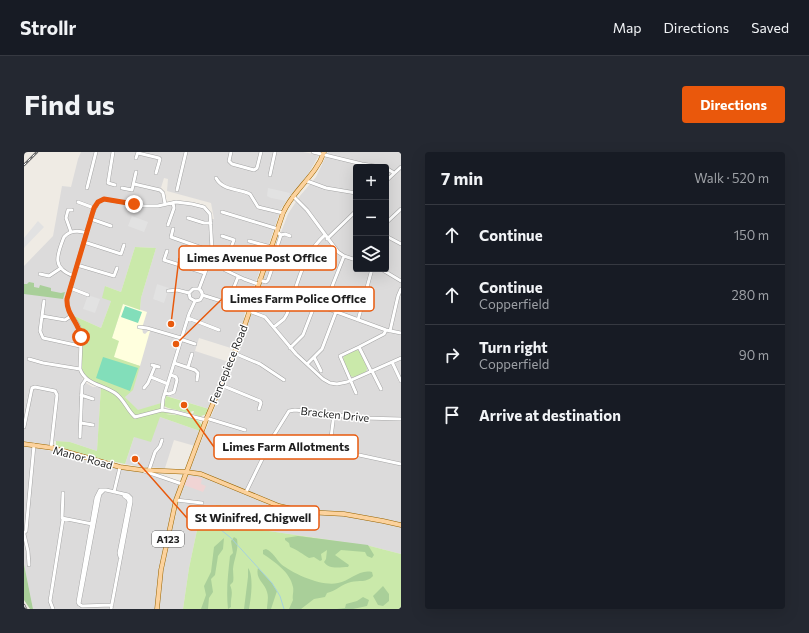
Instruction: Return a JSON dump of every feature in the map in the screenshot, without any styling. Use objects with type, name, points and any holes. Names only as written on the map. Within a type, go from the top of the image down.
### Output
[{"type":"main road","name":"Fencepiece Road","points":[[187,472],[206,419],[234,353],[283,213],[293,196],[307,181],[323,153]]},
{"type":"main road","name":"Manor Road","points":[[24,444],[51,448],[120,467],[142,470],[187,472],[208,476],[279,506],[306,512],[344,514],[383,520],[401,525]]},
{"type":"main road","name":"A123","points":[[157,609],[161,570],[176,500],[187,472]]},
{"type":"street","points":[[87,188],[96,152]]},
{"type":"street","points":[[113,152],[108,183],[115,185]]},
{"type":"street","points":[[136,158],[138,152],[159,158],[156,173]]},
{"type":"street","points":[[177,190],[186,152]]},
{"type":"street","points":[[231,152],[229,161],[232,164],[254,170],[257,168],[260,152]]},
{"type":"street","points":[[270,175],[275,152]]},
{"type":"street","points":[[313,152],[323,153],[339,159],[365,164]]},
{"type":"street","points":[[389,177],[401,167]]},
{"type":"street","points":[[389,170],[394,173]]},
{"type":"street","points":[[122,188],[132,190],[136,172]]},
{"type":"street","points":[[216,178],[217,181],[226,188],[250,194],[258,207],[283,213]]},
{"type":"street","points":[[307,181],[326,188],[353,192]]},
{"type":"street","points":[[134,184],[160,190],[163,193],[165,204]]},
{"type":"street","points":[[293,196],[307,210],[338,252],[353,259]]},
{"type":"street","points":[[199,289],[206,273],[212,250],[210,214],[204,207],[184,202],[158,206],[144,206],[104,199],[98,202],[94,208],[70,288],[67,305],[71,316],[80,329],[80,368],[83,376],[90,382],[116,394],[135,417],[162,410],[206,419],[245,430]]},
{"type":"street","points":[[78,202],[94,208]]},
{"type":"street","points":[[168,225],[174,208],[173,203]]},
{"type":"street","points":[[389,220],[401,209]]},
{"type":"street","points":[[71,232],[66,216],[68,210],[72,210]]},
{"type":"street","points":[[222,212],[277,231],[281,235],[285,234],[290,236]]},
{"type":"street","points":[[327,238],[353,214]]},
{"type":"street","points":[[188,218],[204,223],[211,223]]},
{"type":"street","points":[[91,219],[111,226]]},
{"type":"street","points":[[74,276],[66,273],[61,268],[56,258],[64,237],[77,230],[87,233]]},
{"type":"street","points":[[173,230],[171,237],[212,250]]},
{"type":"street","points":[[225,270],[234,273],[238,277],[259,282],[266,282],[276,260],[281,235]]},
{"type":"street","points":[[274,327],[284,319],[306,259],[311,250],[325,235]]},
{"type":"street","points":[[222,236],[234,240],[230,250],[266,262]]},
{"type":"street","points":[[389,238],[401,244]]},
{"type":"street","points":[[249,241],[271,247]]},
{"type":"street","points":[[84,242],[121,254],[124,245]]},
{"type":"street","points":[[167,252],[164,260],[206,273]]},
{"type":"street","points":[[324,307],[344,256]]},
{"type":"street","points":[[77,265],[114,276],[117,268]]},
{"type":"street","points":[[208,266],[217,268]]},
{"type":"street","points":[[40,274],[49,276],[61,268]]},
{"type":"street","points":[[358,320],[371,272]]},
{"type":"street","points":[[386,272],[401,281]]},
{"type":"street","points":[[230,297],[238,277]]},
{"type":"street","points":[[70,288],[88,296]]},
{"type":"street","points":[[356,393],[340,356],[384,334],[388,330],[401,288]]},
{"type":"street","points":[[189,293],[193,289],[199,289]]},
{"type":"street","points":[[199,289],[202,295],[228,303]]},
{"type":"street","points":[[162,410],[165,393],[193,300],[189,293],[176,290],[168,291]]},
{"type":"street","points":[[193,300],[200,300],[202,295]]},
{"type":"street","points":[[293,296],[358,320],[401,333]]},
{"type":"street","points":[[44,301],[40,331],[43,338],[80,346]]},
{"type":"street","points":[[290,348],[303,335],[314,304]]},
{"type":"street","points":[[249,311],[265,317],[290,348],[327,381],[337,384],[351,381],[401,358]]},
{"type":"street","points":[[307,364],[322,349],[336,312]]},
{"type":"street","points":[[42,316],[65,320],[71,316]]},
{"type":"street","points":[[188,318],[219,330]]},
{"type":"street","points":[[139,327],[181,338],[195,344]]},
{"type":"street","points":[[359,347],[381,389]]},
{"type":"street","points":[[234,353],[260,364],[284,380]]},
{"type":"street","points":[[188,367],[192,354]]},
{"type":"street","points":[[314,357],[321,370]]},
{"type":"street","points":[[29,359],[43,363],[80,368]]},
{"type":"street","points":[[392,362],[401,381]]},
{"type":"street","points":[[174,363],[197,371],[197,380]]},
{"type":"street","points":[[144,388],[151,377],[155,366]]},
{"type":"street","points":[[165,393],[169,394],[174,392],[177,380],[176,377],[171,375]]},
{"type":"street","points":[[151,377],[168,384]]},
{"type":"street","points":[[80,437],[82,385],[86,379]]},
{"type":"street","points":[[221,385],[260,401],[261,403],[259,409]]},
{"type":"street","points":[[24,427],[32,388],[35,386],[56,391],[58,395],[51,448]]},
{"type":"street","points":[[81,395],[93,399]]},
{"type":"street","name":"Bracken Drive","points":[[246,492],[274,435],[289,411],[295,410],[364,418],[401,419]]},
{"type":"street","points":[[329,453],[334,414]]},
{"type":"street","points":[[81,423],[93,425]]},
{"type":"street","points":[[149,470],[155,452],[160,446],[162,440]]},
{"type":"street","points":[[29,565],[28,551],[24,534],[26,531],[34,445]]},
{"type":"street","points":[[291,448],[359,456],[401,464]]},
{"type":"street","points":[[114,493],[120,467]]},
{"type":"street","name":"Manor Road","points":[[142,470],[149,474],[182,484]]},
{"type":"street","points":[[102,489],[114,493],[128,495],[131,498],[119,554],[120,557],[112,607],[82,606],[79,603],[97,498],[100,490],[102,489]]},
{"type":"street","points":[[53,608],[50,601],[62,518],[63,493]]},
{"type":"street","points":[[176,500],[202,503]]},
{"type":"street","points":[[62,518],[93,524]]},
{"type":"shaded area","points":[[81,152],[303,152],[319,155],[307,176],[281,209],[234,349],[199,338],[195,351],[229,362],[209,409],[167,396],[161,403],[138,411],[125,397],[114,358],[140,309],[141,298],[156,248],[135,247],[121,292],[105,286],[111,301],[101,328],[72,315],[66,305],[79,329],[78,368],[84,382],[93,387],[101,386],[97,451],[70,442],[51,441],[50,445],[24,441],[24,266],[53,236],[62,186],[71,187]],"holes":[[[164,178],[168,179],[167,191],[211,203],[214,219],[210,219],[209,214],[203,208],[184,203],[164,205],[160,191]]]},
{"type":"shaded area","points":[[328,152],[401,152],[401,554],[370,546],[262,530],[222,512],[216,505],[207,520],[200,516],[189,568],[183,609],[33,609],[24,564],[24,446],[57,452],[99,464],[143,473],[179,484],[182,489],[238,350],[288,214],[299,197],[316,177]]},
{"type":"shaded area","points":[[268,188],[290,193],[289,197],[286,201],[271,198],[267,196]]},
{"type":"shaded area","points":[[132,216],[148,222],[144,232],[128,226]]},
{"type":"shaded area","points":[[38,221],[44,227],[24,248],[24,238]]},
{"type":"shaded area","points":[[157,284],[169,288],[164,303],[153,299]]},
{"type":"shaded area","points":[[88,295],[100,299],[95,313],[83,309]]},
{"type":"shaded area","points":[[123,304],[147,312],[142,328],[143,333],[145,334],[150,331],[140,366],[114,358],[112,338]]},
{"type":"shaded area","points":[[160,417],[200,431],[195,446],[174,440],[165,468],[125,464],[134,437]]},
{"type":"shaded area","points":[[189,476],[202,478],[201,484],[206,486],[203,492],[184,485]]},
{"type":"green space","points":[[135,247],[156,248],[141,298],[140,310],[123,304],[112,338],[119,341],[114,357],[140,366],[133,390],[125,397],[138,410],[161,403],[164,412],[174,413],[166,415],[186,416],[200,422],[202,425],[200,431],[160,417],[151,442],[134,437],[125,464],[97,458],[56,446],[56,441],[70,442],[97,451],[101,386],[87,378],[81,370],[82,336],[79,325],[72,315],[101,328],[111,301],[102,298],[105,286],[121,292]]},
{"type":"green space","points":[[29,282],[34,283],[34,287],[39,288],[40,285],[51,288],[51,291],[61,293],[65,292],[63,299],[24,294],[24,284]]},
{"type":"green space","points":[[125,306],[142,312],[138,323],[121,317]]},
{"type":"green space","points":[[356,350],[360,351],[367,368],[366,372],[354,377],[350,376],[343,359],[344,356]]},
{"type":"green space","points":[[103,357],[138,368],[130,391],[96,378]]},
{"type":"green space","points":[[166,396],[209,409],[207,414],[201,416],[203,417],[168,408],[164,406]]},
{"type":"green space","points":[[216,505],[221,505],[222,512],[262,530],[370,546],[401,554],[401,609],[183,609],[189,568],[200,516],[207,520]]},
{"type":"green space","points":[[298,536],[368,545],[374,555],[372,558],[367,556],[365,552],[341,550],[335,555],[349,565],[348,567],[332,567],[326,565],[324,562],[326,559],[327,550],[321,554],[322,560],[320,561],[314,557],[309,558],[290,547],[289,543],[285,540],[285,538]]},
{"type":"green space","points":[[234,537],[237,539],[237,547],[233,569],[233,582],[230,585],[232,591],[231,607],[228,609],[228,576],[230,556],[233,553],[231,541]]},
{"type":"green space","points":[[224,538],[223,549],[218,556],[215,575],[211,579],[213,592],[209,598],[208,609],[201,609],[206,595],[204,586],[211,572],[214,547]]},
{"type":"green space","points":[[266,549],[271,552],[286,568],[308,579],[332,584],[342,582],[363,572],[372,572],[373,576],[366,580],[345,584],[327,593],[325,597],[314,599],[301,609],[289,609],[293,600],[293,589],[291,582],[289,577],[281,568],[263,554],[263,550]]},
{"type":"green space","points":[[24,564],[33,609],[30,609],[24,600]]},
{"type":"green space","points":[[248,568],[251,576],[251,593],[249,609],[244,609],[248,577]]},
{"type":"green space","points":[[258,568],[272,583],[277,591],[271,609],[267,609],[268,594],[259,578],[257,572]]},
{"type":"green space","points":[[383,586],[389,594],[389,601],[383,606],[378,605],[373,596]]},
{"type":"green space","points":[[363,597],[369,600],[367,606],[353,609],[337,609],[345,608],[346,604],[357,601]]},
{"type":"waterway","points":[[215,525],[231,538],[272,583],[280,596],[284,609]]},
{"type":"railway","points":[[24,165],[37,152]]},
{"type":"railway","points":[[24,605],[26,609]]},
{"type":"place","name":"Limes Avenue Post Office","points":[[171,324]]},
{"type":"place","name":"Limes Farm Police Office","points":[[176,344]]},
{"type":"place","name":"Limes Farm Allotments","points":[[184,405]]},
{"type":"place","name":"St Winifred, Chigwell","points":[[135,459]]},
{"type":"route","points":[[81,337],[80,329],[68,311],[67,299],[94,208],[99,201],[104,199],[134,204]]}]
